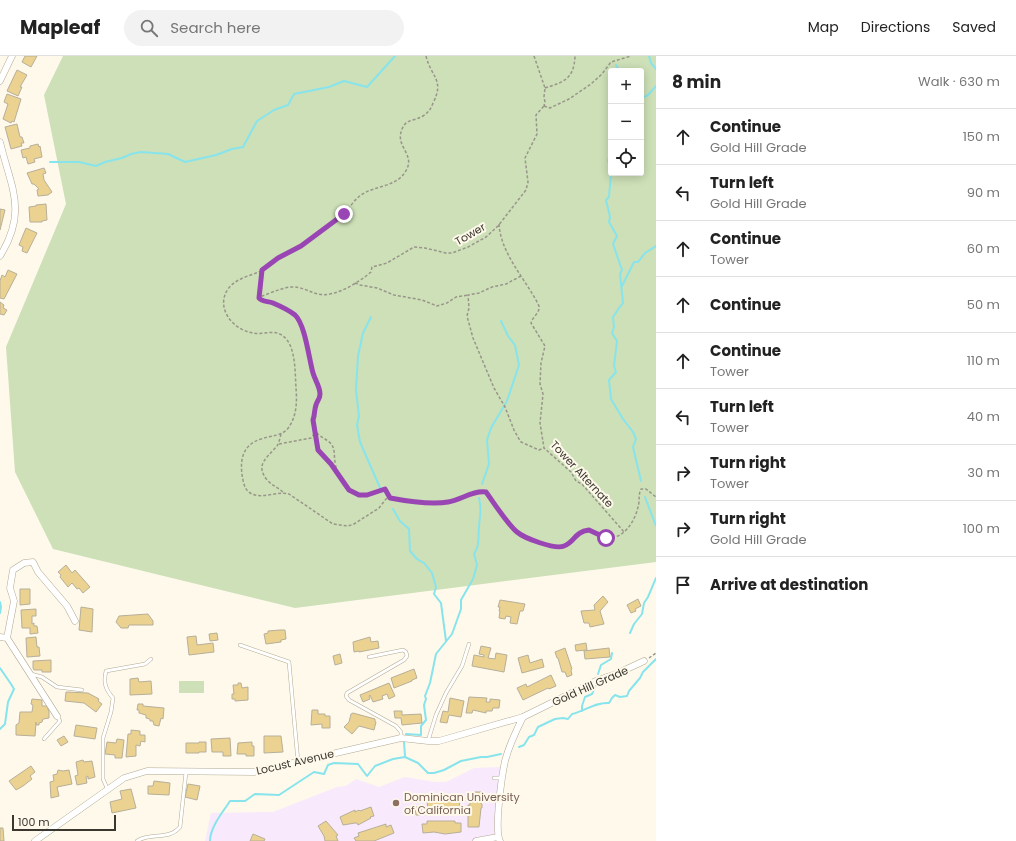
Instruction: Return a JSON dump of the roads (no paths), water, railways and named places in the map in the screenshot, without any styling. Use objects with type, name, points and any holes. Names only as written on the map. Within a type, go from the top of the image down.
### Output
[{"type":"street","points":[[0,81],[12,56]]},
{"type":"street","points":[[0,142],[14,191],[16,205],[13,229],[0,256]]},
{"type":"street","points":[[57,716],[7,638],[14,602],[10,588],[13,570],[24,563],[34,562],[38,572],[67,606],[75,621]]},
{"type":"street","points":[[0,637],[7,638]]},
{"type":"street","name":"Gold Hill Grade","points":[[523,717],[598,680],[616,674],[644,661]]},
{"type":"street","points":[[476,841],[499,839],[497,821],[505,760],[523,717]]},
{"type":"street","name":"Locust Avenue","points":[[35,841],[124,778],[147,771],[254,772],[401,738],[439,741],[523,717]]},
{"type":"lane","points":[[240,644],[289,662],[298,762]]},
{"type":"lane","points":[[428,741],[436,715],[446,693],[462,666],[469,644]]},
{"type":"lane","points":[[369,657],[403,650],[406,652],[407,656],[404,660],[347,693],[346,696],[349,700],[396,726],[401,732],[401,738]]},
{"type":"lane","points":[[108,790],[103,779],[103,738],[112,712],[113,698],[106,690],[104,678],[106,671],[145,664],[151,659]]},
{"type":"lane","points":[[30,674],[42,677],[57,687],[82,690]]},
{"type":"lane","points":[[44,739],[60,721],[57,716]]},
{"type":"lane","points":[[137,841],[143,837],[166,835],[176,832],[180,827],[186,772]]},
{"type":"lane","points":[[494,778],[503,778]]},
{"type":"lane","points":[[151,841],[153,836]]},
{"type":"waterway","points":[[50,162],[79,162],[96,166],[141,152],[168,154],[185,162],[243,147],[257,121],[274,110],[288,105],[294,94],[329,87],[344,81],[367,87],[395,56]]},
{"type":"waterway","points":[[649,56],[651,63],[656,69]]},
{"type":"waterway","points":[[644,97],[648,95],[656,86]]},
{"type":"waterway","points":[[611,176],[609,197],[606,200],[610,217],[609,222],[617,236],[613,244],[622,270],[620,274],[623,303],[613,317],[614,327],[612,333],[617,341],[614,366],[616,372],[609,380],[611,399],[636,439],[633,447],[641,481]]},
{"type":"waterway","points":[[622,286],[634,262],[638,262],[645,253],[656,246]]},
{"type":"waterway","points":[[371,317],[363,333],[358,356],[356,390],[359,416],[357,425],[360,442],[381,490],[384,492]]},
{"type":"waterway","points":[[482,484],[489,464],[487,440],[491,428],[507,401],[519,365],[515,345],[508,336],[501,321]]},
{"type":"waterway","points":[[645,497],[656,526]]},
{"type":"waterway","points":[[406,734],[421,735],[421,726],[426,720],[424,705],[426,699],[425,696],[430,683],[436,654],[452,634],[461,609],[461,600],[473,579],[477,565],[474,554],[478,541],[481,509],[479,498]]},
{"type":"waterway","points":[[393,509],[400,521],[409,529],[410,551],[417,559],[424,563],[432,573],[436,587],[434,594],[441,603],[446,641]]},
{"type":"waterway","points":[[630,633],[634,624],[642,614],[644,603],[656,578]]},
{"type":"waterway","points":[[0,602],[0,613]]},
{"type":"waterway","points":[[598,674],[601,665],[611,659],[612,653]]},
{"type":"waterway","points":[[519,747],[524,745],[529,737],[534,735],[538,727],[555,719],[568,719],[572,714],[595,705],[609,703],[615,695],[620,697],[627,696],[643,672],[656,659]]},
{"type":"waterway","points":[[0,668],[14,689],[8,702],[5,724],[0,729]]},
{"type":"waterway","points":[[582,711],[585,697],[592,694],[596,685]]},
{"type":"waterway","points":[[404,742],[405,756]]},
{"type":"waterway","points":[[210,841],[214,825],[230,801],[245,801],[255,794],[279,795],[314,772],[324,774],[328,765],[334,763],[358,764],[367,776],[375,766],[393,759],[405,757],[418,763],[428,773],[434,773],[444,770],[461,761],[501,754]]},
{"type":"place","name":"Dominican University of California","points":[[396,803]]}]
